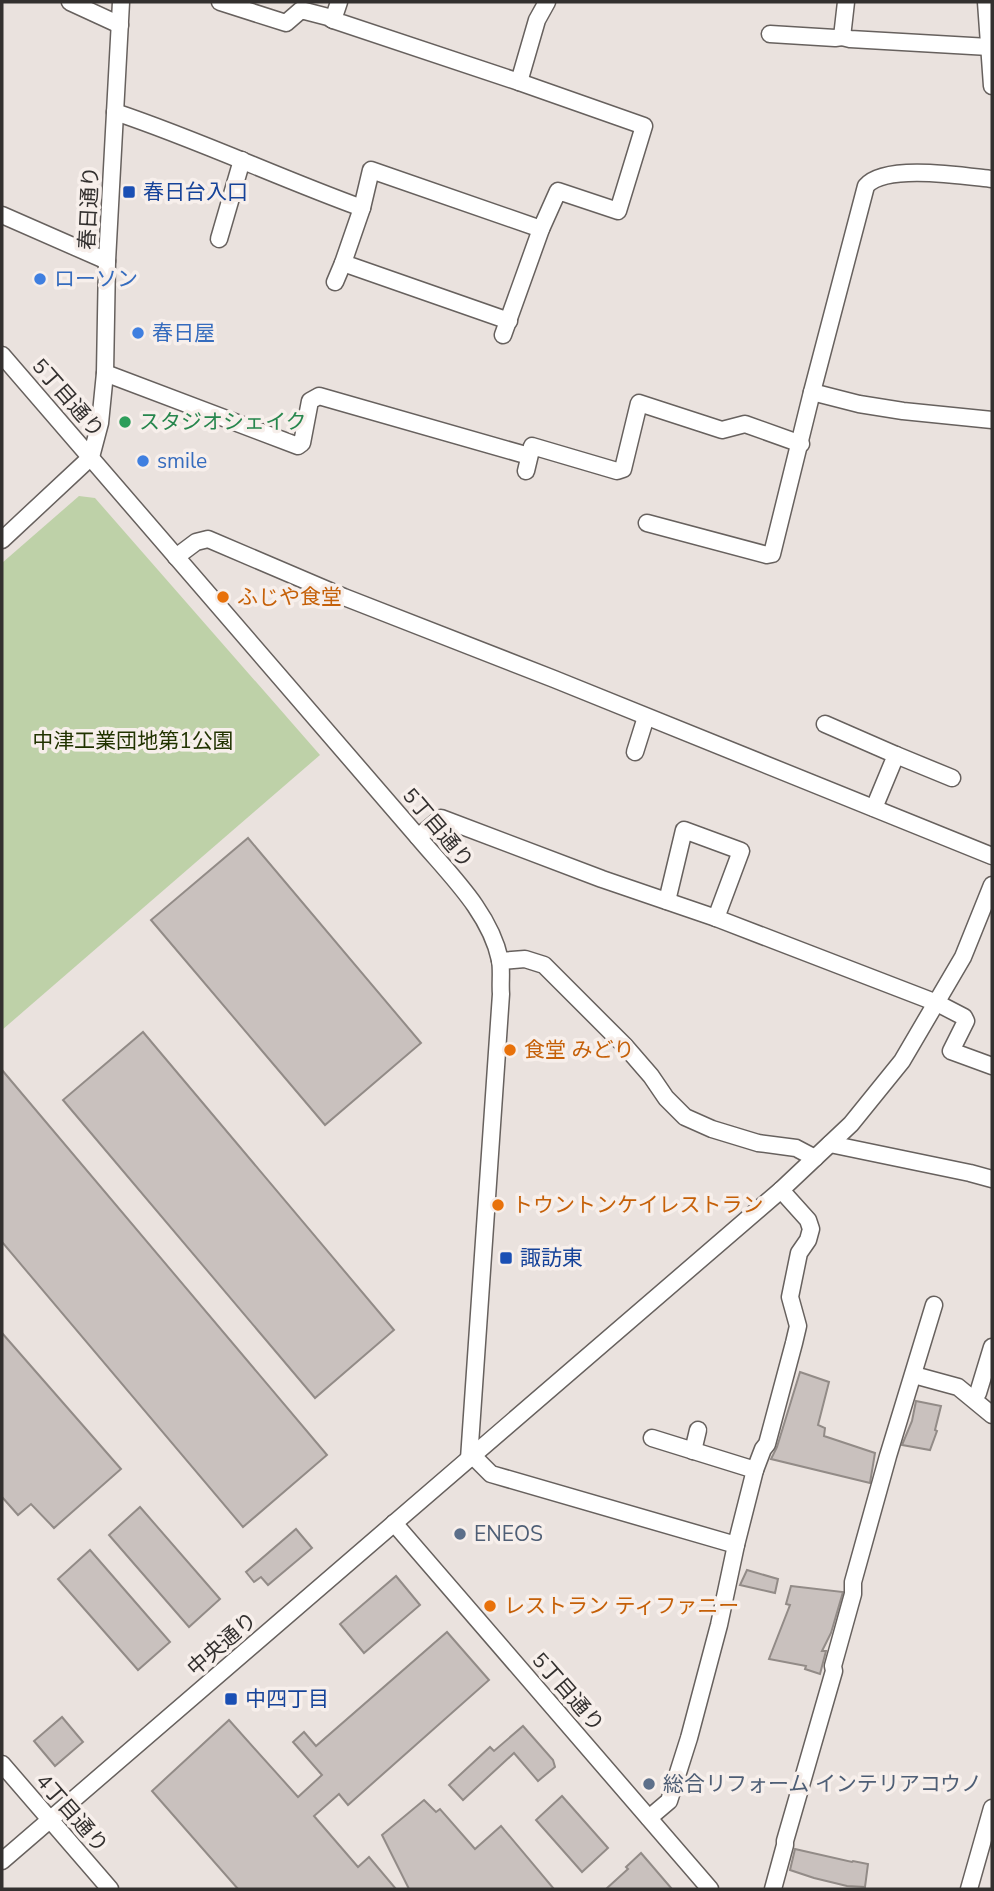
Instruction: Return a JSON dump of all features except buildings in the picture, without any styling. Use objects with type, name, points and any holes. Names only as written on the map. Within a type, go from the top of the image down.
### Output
[{"type":"street","points":[[70,2],[120,25]]},
{"type":"street","name":"春日通り","points":[[91,457],[100,423],[105,373],[107,261],[121,2]]},
{"type":"street","points":[[220,2],[286,23],[301,10],[328,17],[644,126],[618,211],[558,191],[541,229],[506,328],[343,263]]},
{"type":"street","points":[[334,20],[339,2]]},
{"type":"street","points":[[519,82],[537,20],[547,2]]},
{"type":"street","points":[[842,37],[846,2]]},
{"type":"street","points":[[986,2],[992,86]]},
{"type":"street","points":[[770,34],[842,37],[990,50]]},
{"type":"street","points":[[115,112],[362,208]]},
{"type":"street","points":[[219,239],[242,160]]},
{"type":"street","points":[[335,282],[362,208],[372,163],[541,229]]},
{"type":"street","points":[[647,522],[767,555],[772,554],[866,186],[870,181],[910,172],[992,179]]},
{"type":"street","points":[[2,215],[107,261]]},
{"type":"street","name":"5丁目通り","points":[[2,355],[418,837],[467,896],[487,925],[500,961],[501,994],[471,1457]]},
{"type":"street","points":[[105,373],[298,446],[302,443],[310,401],[319,396],[528,463],[531,446],[618,471],[623,469],[639,403],[722,429],[745,424],[801,444]]},
{"type":"street","points":[[812,392],[859,404],[903,411],[992,420]]},
{"type":"street","points":[[2,540],[91,457]]},
{"type":"street","points":[[176,557],[196,542],[208,539],[552,686],[600,705],[646,717],[992,856]]},
{"type":"street","points":[[635,752],[646,717]]},
{"type":"street","points":[[836,723],[895,755],[945,771]]},
{"type":"street","points":[[874,808],[895,755]]},
{"type":"street","points":[[418,837],[441,818],[591,875],[716,918],[937,1003],[964,1017],[966,1021],[951,1051],[992,1066]]},
{"type":"street","points":[[667,901],[684,830],[741,851],[716,918]]},
{"type":"street","name":"中央通り","points":[[2,1861],[780,1190],[851,1124],[902,1061],[937,1003],[963,957],[992,885]]},
{"type":"street","points":[[500,961],[525,959],[544,965],[625,1046],[666,1098],[685,1117],[712,1129],[758,1143],[796,1149],[815,1158]]},
{"type":"street","points":[[830,1144],[992,1180]]},
{"type":"street","points":[[649,1818],[669,1801],[689,1738],[719,1625],[755,1470],[766,1444],[798,1326],[790,1297],[799,1253],[808,1240],[811,1229],[808,1220],[780,1190]]},
{"type":"street","points":[[773,1889],[834,1671],[833,1666],[853,1594],[853,1582],[934,1305]]},
{"type":"street","points":[[973,1398],[978,1392],[992,1347]]},
{"type":"street","points":[[914,1375],[958,1387],[992,1415]]},
{"type":"street","points":[[693,1451],[698,1430]]},
{"type":"street","points":[[652,1438],[755,1470]]},
{"type":"street","points":[[471,1457],[491,1474],[736,1545]]},
{"type":"street","name":"5丁目通り","points":[[394,1523],[710,1889]]},
{"type":"street","name":"4丁目通り","points":[[2,1765],[110,1889]]},
{"type":"street","points":[[969,1889],[992,1808]]},
{"type":"green space","name":"中津工業団地第1公園","points":[[79,496],[95,498],[320,755],[2,1030],[2,563]]},
{"type":"place","name":"春日台入口","points":[[129,192]]},
{"type":"place","name":"ローソン","points":[[40,279]]},
{"type":"place","name":"春日屋","points":[[138,333]]},
{"type":"place","name":"スタジオシェイク","points":[[125,422]]},
{"type":"place","name":"smile","points":[[143,461]]},
{"type":"place","name":"ふじや食堂","points":[[223,597]]},
{"type":"place","name":"食堂 みどり","points":[[510,1050]]},
{"type":"place","name":"トウントンケイレストラン","points":[[498,1205]]},
{"type":"place","name":"諏訪東","points":[[506,1258]]},
{"type":"place","name":"ENEOS","points":[[460,1534]]},
{"type":"place","name":"レストラン ティファニー","points":[[490,1606]]},
{"type":"place","name":"中四丁目","points":[[231,1699]]},
{"type":"place","name":"総合リフォーム インテリアコウノ","points":[[649,1784]]}]
